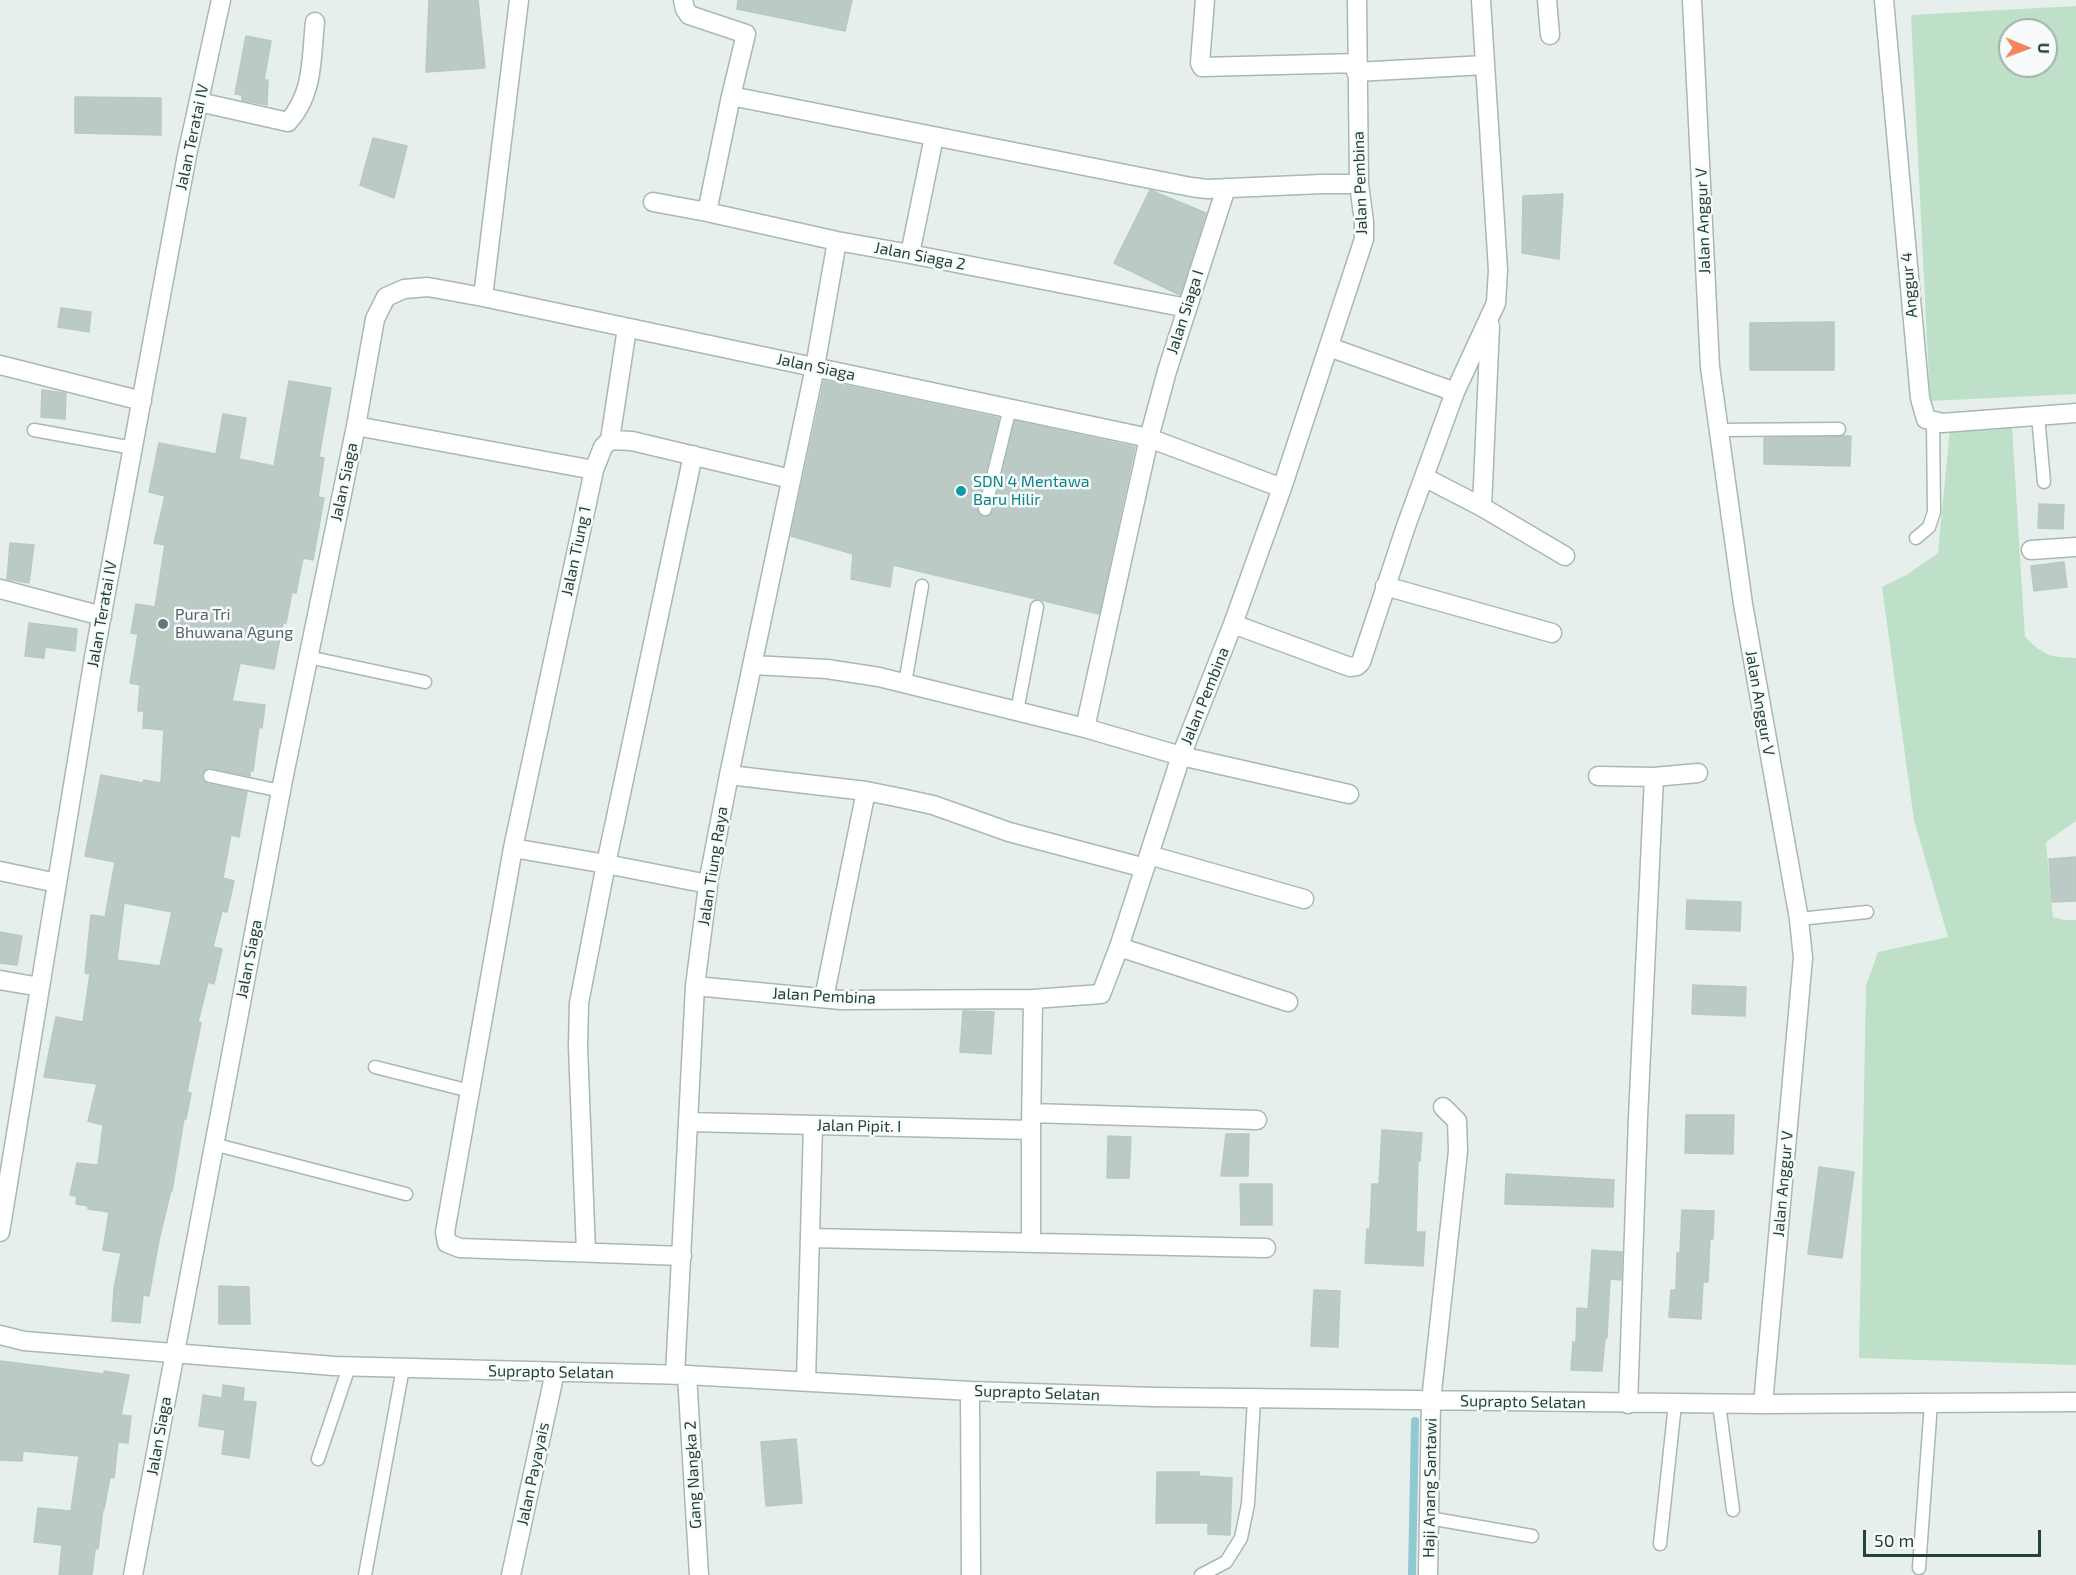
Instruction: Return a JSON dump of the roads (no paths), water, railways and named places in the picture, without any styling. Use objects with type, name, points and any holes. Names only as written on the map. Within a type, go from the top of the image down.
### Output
[{"type":"street","name":"Jalan Teratai IV","points":[[0,1232],[8,1135],[40,987],[102,616],[187,155],[221,0]]},
{"type":"street","points":[[483,297],[519,0]]},
{"type":"street","points":[[683,0],[689,15],[746,33],[707,212]]},
{"type":"street","points":[[1205,0],[1200,63],[1202,67],[1357,68],[1485,65]]},
{"type":"street","name":"Jalan Pembina","points":[[695,986],[841,1000],[1033,999],[1101,994],[1119,947],[1180,756],[1233,624],[1282,488],[1364,239],[1359,184],[1357,0]]},
{"type":"street","points":[[1233,624],[1354,667],[1361,662],[1385,586],[1455,392],[1491,314],[1498,292],[1481,0]]},
{"type":"street","points":[[1547,0],[1550,35]]},
{"type":"street","name":"Jalan Anggur V","points":[[1692,0],[1707,332],[1718,430],[1743,604],[1799,919],[1803,958],[1764,1404]]},
{"type":"street","name":"Anggur 4","points":[[1884,0],[1920,398],[1926,418],[1933,422]]},
{"type":"street","points":[[199,102],[288,122],[298,111],[309,86],[315,22]]},
{"type":"street","points":[[731,96],[1191,187],[1207,189],[1359,184]]},
{"type":"street","points":[[910,254],[934,137]]},
{"type":"street","name":"Jalan Siaga I","points":[[1085,728],[1149,438],[1167,371],[1226,188]]},
{"type":"street","name":"Jalan Siaga 2","points":[[653,202],[837,241],[1187,308]]},
{"type":"street","name":"Jalan Tiung Raya","points":[[681,1375],[682,1256],[695,986],[708,885],[815,367],[837,241]]},
{"type":"street","name":"Jalan Siaga","points":[[133,1575],[280,791],[356,426],[375,319],[386,297],[404,289],[428,287],[1010,408],[1149,438],[1282,488]]},
{"type":"street","points":[[1482,507],[1491,314]]},
{"type":"street","points":[[627,328],[610,440],[632,441],[791,479]]},
{"type":"street","points":[[1329,347],[1455,392]]},
{"type":"street","points":[[0,365],[142,401]]},
{"type":"street","points":[[1933,422],[2076,413]]},
{"type":"street","points":[[356,426],[594,470]]},
{"type":"street","name":"Jalan Tiung 1","points":[[586,1252],[460,1248],[447,1243],[445,1232],[513,849],[594,470],[603,447],[610,440]]},
{"type":"street","points":[[682,1256],[586,1252],[578,1023],[579,1003],[606,864],[693,455]]},
{"type":"street","points":[[1424,477],[1482,507],[1565,556]]},
{"type":"street","points":[[2031,549],[2076,547]]},
{"type":"street","points":[[1385,586],[1552,633]]},
{"type":"street","points":[[0,589],[102,616]]},
{"type":"street","points":[[753,665],[851,671],[1085,728],[1180,756],[1349,794]]},
{"type":"street","points":[[1598,776],[1654,777],[1698,773]]},
{"type":"street","points":[[729,775],[866,791],[933,805],[1009,832],[1304,899]]},
{"type":"street","points":[[1628,1404],[1638,1118],[1654,777]]},
{"type":"street","points":[[824,998],[866,791]]},
{"type":"street","points":[[513,849],[606,864],[708,885]]},
{"type":"street","points":[[0,871],[57,883]]},
{"type":"street","points":[[1119,947],[1288,1002]]},
{"type":"street","points":[[0,980],[40,987]]},
{"type":"street","points":[[1031,1243],[1033,999]]},
{"type":"street","name":"Haji Anang Santawi","points":[[1428,1575],[1431,1401],[1458,1151],[1457,1121],[1443,1107]]},
{"type":"street","name":"Jalan Pipit. I","points":[[688,1122],[813,1125],[1257,1120]]},
{"type":"street","points":[[807,1381],[813,1125]]},
{"type":"street","points":[[811,1238],[1266,1248]]},
{"type":"street","name":"Suprapto Selatan","points":[[0,1335],[24,1341],[349,1367],[681,1375],[970,1391],[1254,1399],[1628,1404],[2076,1402]]},
{"type":"street","name":"Jalan Payayais","points":[[511,1575],[555,1372]]},
{"type":"street","name":"Gang Nangka 2","points":[[681,1375],[699,1575]]},
{"type":"street","points":[[970,1391],[971,1575]]},
{"type":"lane","points":[[985,509],[1010,408]]},
{"type":"lane","points":[[2038,416],[2044,482]]},
{"type":"lane","points":[[1916,538],[1929,527],[1934,512],[1933,422]]},
{"type":"lane","points":[[1718,430],[1839,429]]},
{"type":"lane","points":[[34,430],[133,448]]},
{"type":"lane","points":[[905,683],[922,586]]},
{"type":"lane","points":[[1017,711],[1037,607]]},
{"type":"lane","points":[[308,657],[425,682]]},
{"type":"lane","points":[[210,776],[280,791]]},
{"type":"lane","points":[[1799,919],[1867,912]]},
{"type":"lane","points":[[375,1067],[470,1090]]},
{"type":"lane","points":[[213,1144],[406,1194]]},
{"type":"lane","points":[[318,1459],[349,1367]]},
{"type":"lane","points":[[365,1575],[403,1368]]},
{"type":"lane","points":[[1201,1575],[1226,1562],[1241,1538],[1248,1503],[1254,1399]]},
{"type":"lane","points":[[1919,1569],[1931,1403]]},
{"type":"lane","points":[[1660,1545],[1675,1404]]},
{"type":"lane","points":[[1719,1404],[1733,1510]]},
{"type":"lane","points":[[1429,1518],[1532,1536]]},
{"type":"waterway","points":[[1412,1575],[1415,1421]]},
{"type":"place","name":"SDN 4 Mentawa Baru Hilir","points":[[961,491]]},
{"type":"place","name":"Pura Tri Bhuwana Agung","points":[[163,624]]}]
